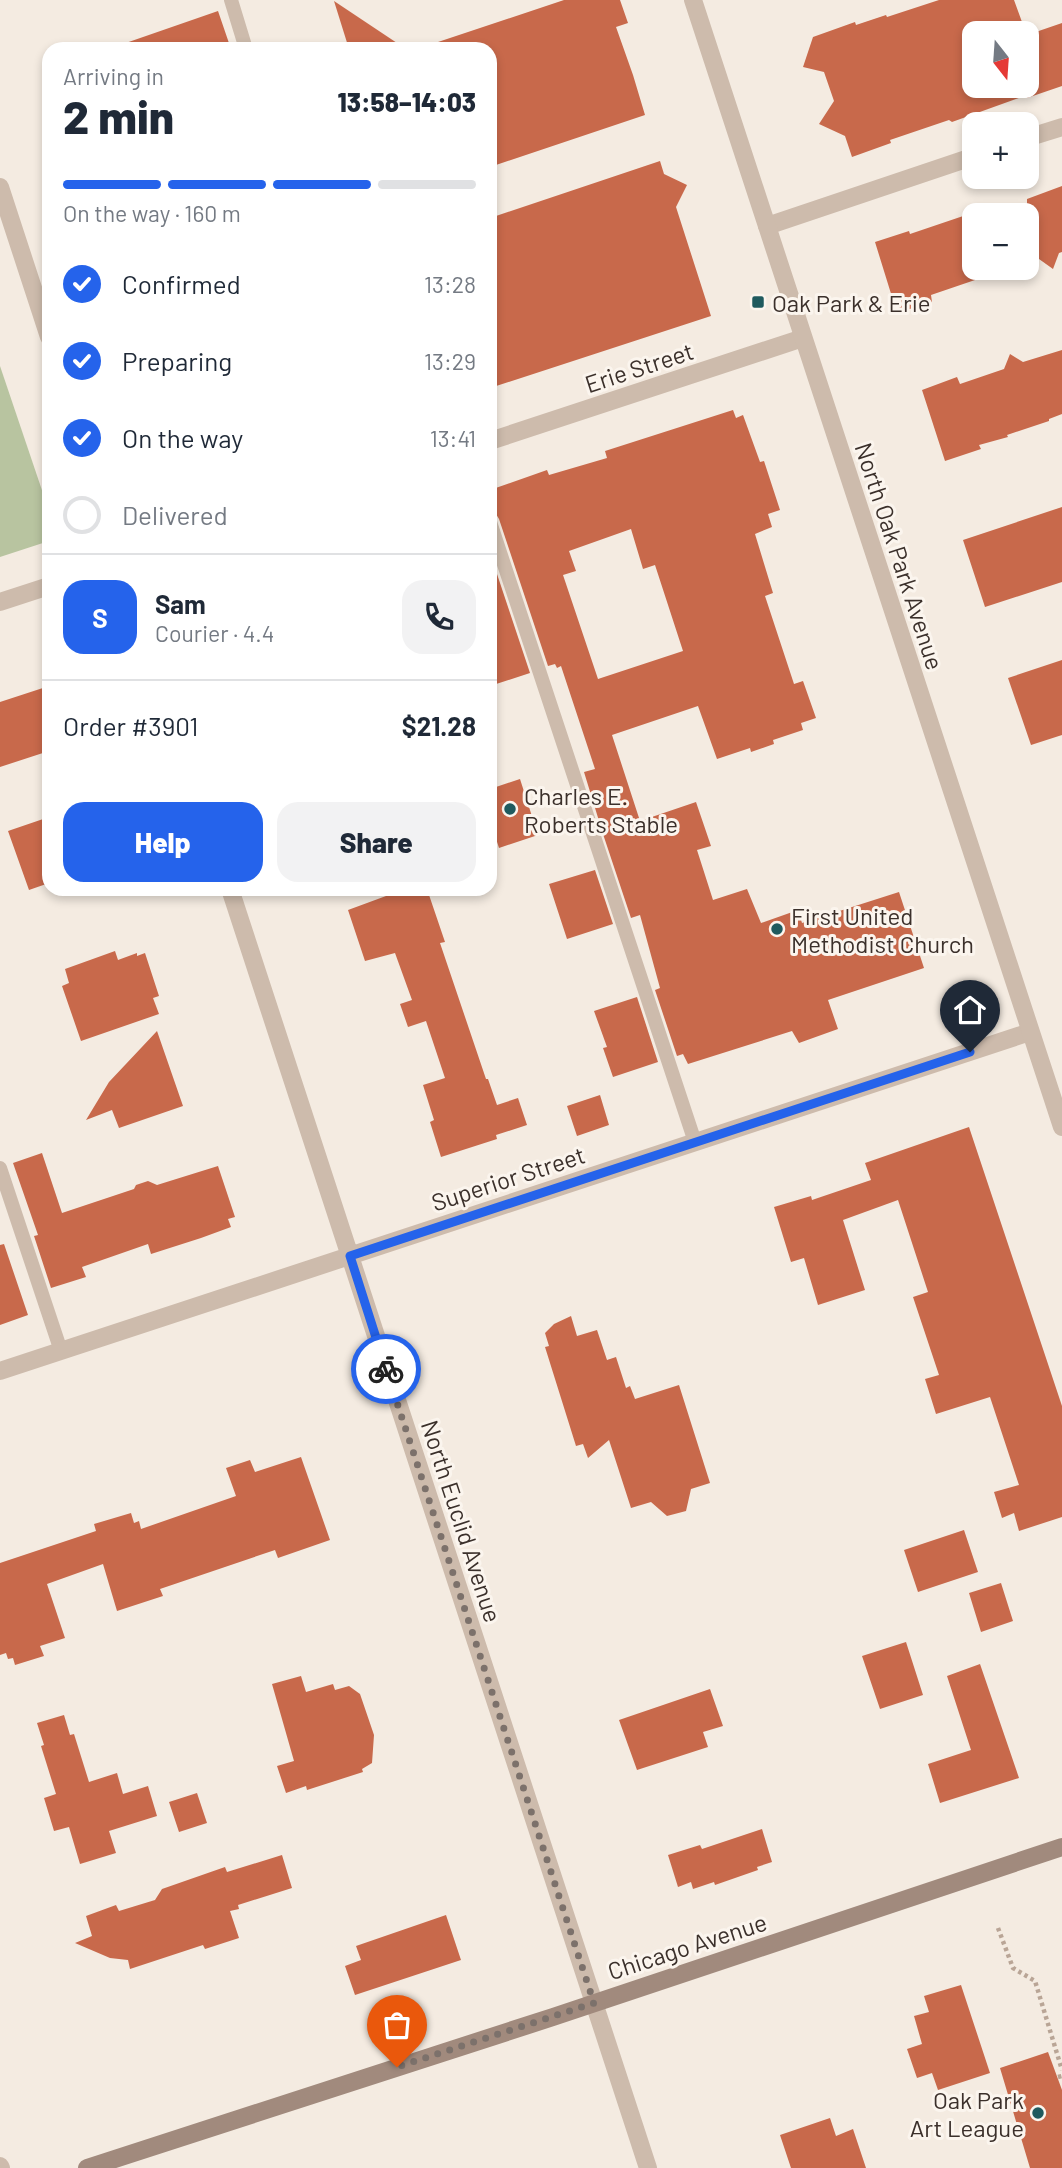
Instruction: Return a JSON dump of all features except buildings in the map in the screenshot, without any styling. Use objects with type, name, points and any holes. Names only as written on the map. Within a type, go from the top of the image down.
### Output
[{"type":"main road","name":"Chicago Avenue","points":[[87,2168],[1062,1847]]},
{"type":"street","name":"North Oak Park Avenue","points":[[693,0],[1062,1127]]},
{"type":"street","points":[[1039,134],[1062,127]]},
{"type":"street","points":[[766,226],[962,160]]},
{"type":"street","points":[[0,187],[42,316]]},
{"type":"street","name":"Erie Street","points":[[497,439],[803,338]]},
{"type":"street","points":[[0,602],[42,588]]},
{"type":"street","name":"North Euclid Avenue","points":[[231,896],[648,2168]]},
{"type":"street","name":"Superior Street","points":[[0,1371],[1030,1032]]},
{"type":"lane","points":[[231,0],[244,42]]},
{"type":"lane","points":[[497,543],[695,1142]]},
{"type":"lane","points":[[0,1168],[61,1351]]},
{"type":"path","points":[[998,1928],[1013,1968],[1035,1981],[1062,2070]]},
{"type":"green space","points":[[0,366],[42,490],[42,543],[0,557]]},
{"type":"way so far","points":[[386,1369],[594,2003],[397,2067]]},
{"type":"place","name":"Oak Park & Erie","points":[[758,302]]},
{"type":"place","name":"Charles E. Roberts Stable","points":[[510,809]]},
{"type":"place","name":"First United Methodist Church","points":[[777,929]]},
{"type":"place","name":"Oak Park Art League","points":[[1038,2113]]},
{"type":"route","points":[[386,1369],[350,1256],[970,1052]]}]
